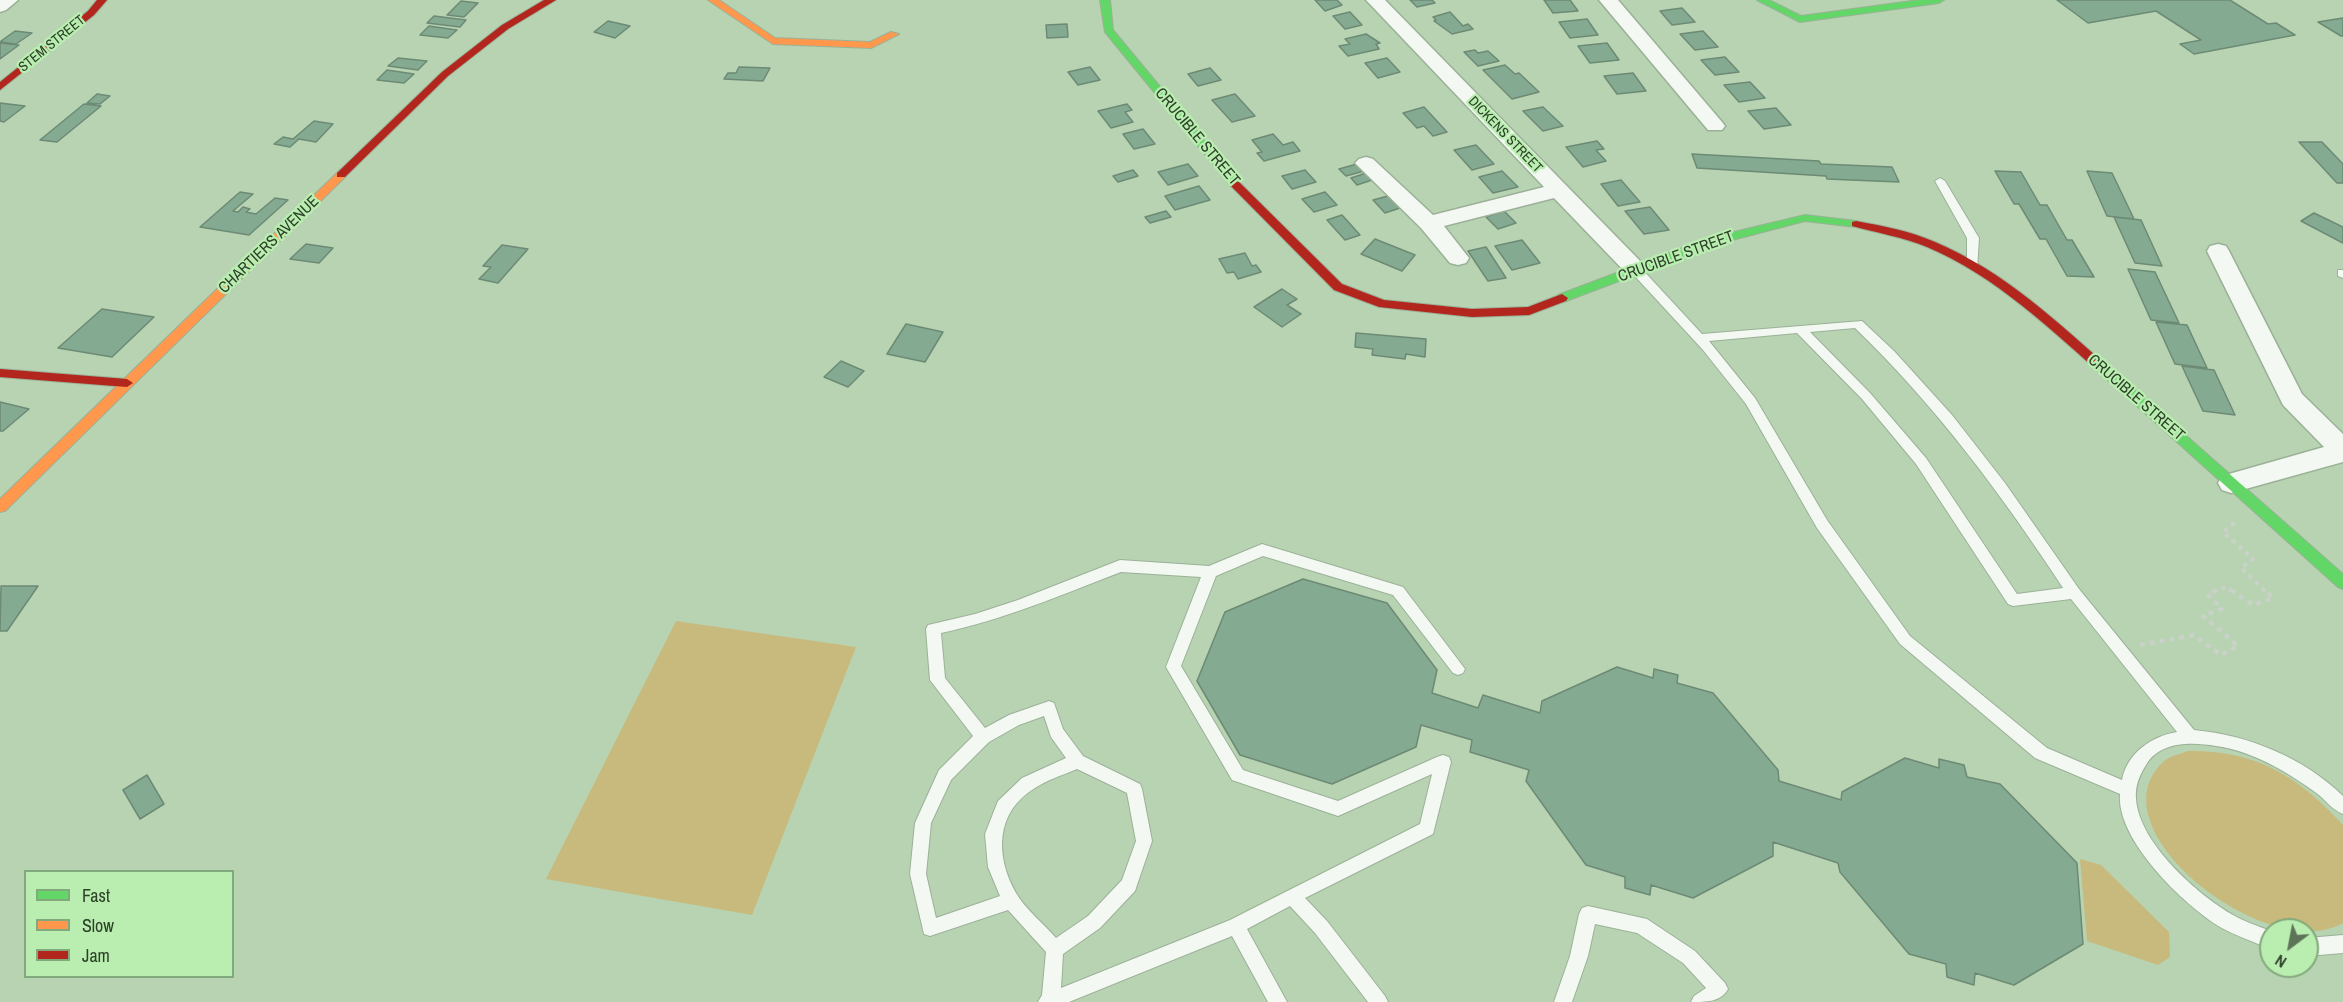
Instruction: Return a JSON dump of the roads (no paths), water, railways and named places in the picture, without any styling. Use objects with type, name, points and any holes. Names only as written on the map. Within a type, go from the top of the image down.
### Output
[{"type":"street","points":[[0,6],[9,0]]},
{"type":"street","name":"STEM STREET","points":[[0,87],[91,13],[102,0]]},
{"type":"street","name":"CHARTIERS AVENUE","points":[[0,507],[445,74],[505,27],[550,0]]},
{"type":"street","points":[[713,0],[773,41],[871,45],[894,34]]},
{"type":"street","name":"CRUCIBLE STREET","points":[[1105,0],[1108,30],[1229,178],[1338,287],[1383,304],[1411,309],[1472,313],[1529,311],[1713,241],[1805,218],[1877,227],[1936,245],[2008,287],[2343,583]]},
{"type":"street","name":"DICKENS STREET","points":[[1375,0],[1636,270]]},
{"type":"street","points":[[1608,0],[1715,126]]},
{"type":"street","points":[[1762,0],[1800,19],[1939,0]]},
{"type":"street","points":[[1366,163],[1429,223],[1458,258]]},
{"type":"street","points":[[1429,223],[1558,190]]},
{"type":"street","points":[[2218,251],[2292,399],[2343,451],[2231,483]]},
{"type":"street","points":[[0,373],[127,383]]},
{"type":"lane","points":[[1940,181],[1973,238],[1972,266]]},
{"type":"lane","points":[[1636,270],[1699,338],[1751,401],[1822,524],[1905,640],[2041,753],[2127,790]]},
{"type":"lane","points":[[1699,338],[1858,324],[1915,379],[1968,443],[2033,530],[2074,593],[2190,736]]},
{"type":"lane","points":[[1800,329],[1866,396],[1921,461],[2013,600],[2074,593]]},
{"type":"lane","points":[[983,737],[938,680],[933,629],[975,620],[1022,605],[1120,566],[1210,572],[1262,550],[1398,591],[1458,669]]},
{"type":"lane","points":[[1011,901],[930,928],[918,874],[923,823],[945,775],[983,737],[1014,720],[1049,708],[1056,732],[1077,761],[1134,789],[1144,841],[1129,885],[1094,922],[1055,949],[1049,1001],[1236,926],[1427,829],[1443,762],[1338,809],[1239,775],[1173,667],[1210,572]]},
{"type":"lane","points":[[2259,935],[2227,921],[2186,892],[2153,858],[2134,822],[2127,790],[2133,768],[2145,752],[2165,741],[2190,736],[2227,740],[2266,753],[2305,774],[2343,807]]},
{"type":"lane","points":[[1055,949],[1011,901],[996,867],[993,834],[1004,806],[1028,783],[1077,761]]},
{"type":"lane","points":[[1292,896],[1321,927],[1379,1002]]},
{"type":"lane","points":[[1563,1002],[1579,956],[1588,914],[1641,925],[1689,957],[1719,989],[1700,1002]]},
{"type":"lane","points":[[1236,926],[1278,1002]]},
{"type":"lane","points":[[2319,946],[2343,944]]}]
